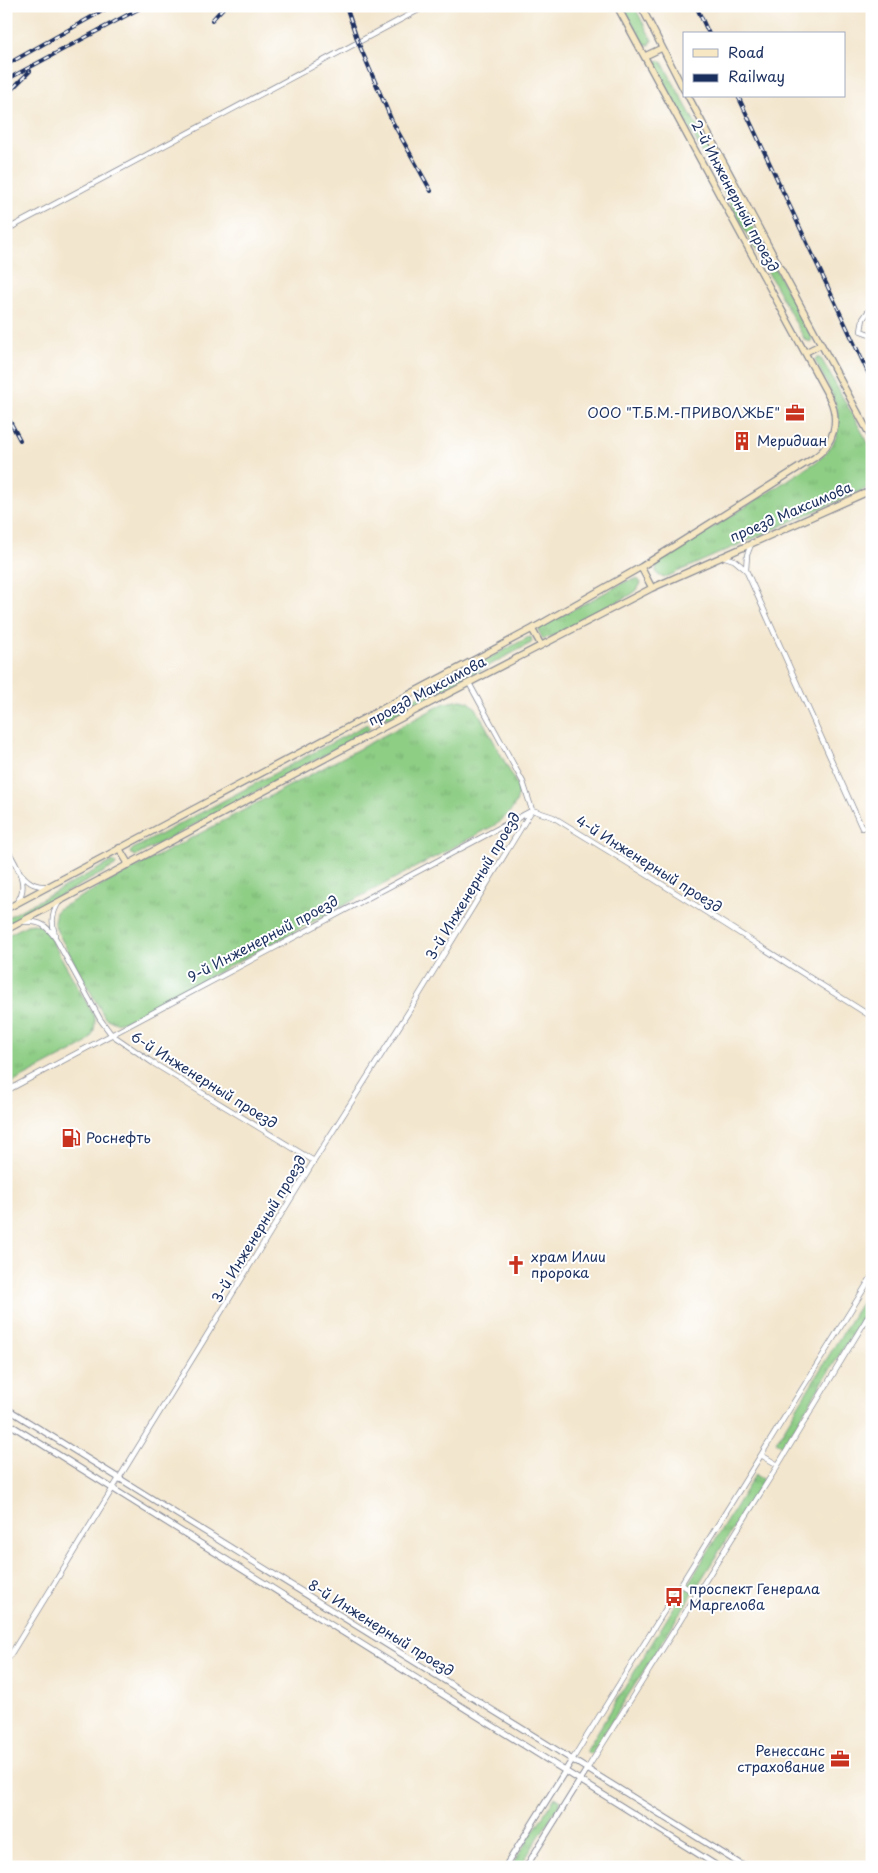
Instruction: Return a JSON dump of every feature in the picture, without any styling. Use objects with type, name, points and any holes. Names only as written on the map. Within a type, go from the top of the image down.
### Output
[{"type":"main road","name":"2-й Инженерный проезд","points":[[617,6],[830,398]]},
{"type":"main road","points":[[641,6],[683,88]]},
{"type":"main road","points":[[645,56],[662,48]]},
{"type":"main road","name":"2-й Инженерный проезд","points":[[689,98],[872,439]]},
{"type":"main road","points":[[806,352],[820,345]]},
{"type":"main road","name":"проезд Максимова","points":[[6,909],[532,629],[641,567],[814,458],[828,445],[834,432],[835,417],[830,398]]},
{"type":"main road","name":"проезд Максимова","points":[[6,930],[382,728],[652,588],[870,491]]},
{"type":"main road","points":[[641,567],[652,588]]},
{"type":"main road","points":[[532,629],[541,645]]},
{"type":"main road","points":[[374,714],[382,728]]},
{"type":"main road","points":[[119,848],[129,865]]},
{"type":"street","points":[[6,230],[426,6]]},
{"type":"street","points":[[872,306],[863,319],[861,331],[872,335]]},
{"type":"street","points":[[746,570],[747,555],[753,542]]},
{"type":"street","points":[[721,556],[734,560],[746,570],[862,828]]},
{"type":"street","points":[[469,683],[523,782],[532,810]]},
{"type":"street","name":"4-й Инженерный проезд","points":[[532,810],[554,817],[872,1017]]},
{"type":"street","name":"9-й Инженерный проезд","points":[[6,1090],[532,810]]},
{"type":"street","name":"3-й Инженерный проезд","points":[[6,1662],[532,810]]},
{"type":"street","points":[[6,847],[20,872],[32,884],[40,887],[50,886]]},
{"type":"street","points":[[15,905],[23,890],[20,872]]},
{"type":"street","points":[[56,938],[53,918],[54,910],[60,901]]},
{"type":"street","name":"6-й Инженерный проезд","points":[[21,922],[32,921],[41,923],[49,928],[100,1019],[111,1034],[153,1063],[314,1162]]},
{"type":"street","points":[[505,1867],[682,1585],[872,1276]]},
{"type":"street","points":[[526,1867],[778,1465],[872,1310]]},
{"type":"street","name":"8-й Инженерный проезд","points":[[6,1408],[745,1867]]},
{"type":"street","name":"8-й Инженерный проезд","points":[[6,1422],[719,1867]]},
{"type":"street","points":[[761,1455],[778,1465]]},
{"type":"street","points":[[195,1539],[202,1529]]},
{"type":"street","points":[[682,1585],[697,1592]]},
{"type":"street","points":[[616,1802],[623,1792]]},
{"type":"street","points":[[6,1862],[14,1867]]},
{"type":"green space","points":[[623,6],[634,6],[652,40],[650,45],[644,44]]},
{"type":"green space","points":[[658,60],[662,62],[812,336],[811,342],[805,340],[655,66]]},
{"type":"green space","points":[[818,357],[822,360],[872,450],[872,486],[664,578],[658,575],[656,571],[657,563],[816,462],[828,450],[835,438],[838,414],[829,388],[816,362],[815,359]]},
{"type":"green space","points":[[636,579],[641,583],[632,594],[543,639],[538,630],[544,625],[627,581]]},
{"type":"green space","points":[[531,637],[531,643],[390,719],[385,718],[387,713]]},
{"type":"green space","points":[[461,700],[469,702],[476,708],[518,787],[515,804],[497,824],[128,1020],[116,1023],[105,1018],[57,931],[54,922],[58,909],[445,703]]},
{"type":"green space","points":[[367,724],[370,728],[367,732],[136,856],[131,854],[130,852],[133,849]]},
{"type":"green space","points":[[113,861],[116,864],[115,866],[6,925],[6,918]]},
{"type":"green space","points":[[27,925],[39,925],[48,934],[95,1018],[95,1026],[91,1037],[84,1045],[6,1086],[6,936]]},
{"type":"green space","points":[[872,1285],[872,1302],[783,1446],[776,1442]]},
{"type":"green space","points":[[755,1475],[764,1480],[591,1754],[586,1751]]},
{"type":"green space","points":[[555,1797],[561,1801],[520,1867],[511,1867]]},
{"type":"railway","points":[[6,65],[111,6]]},
{"type":"railway","points":[[6,80],[144,6]]},
{"type":"railway","points":[[212,20],[225,6]]},
{"type":"railway","points":[[346,6],[358,42],[392,121],[431,191]]},
{"type":"railway","points":[[696,6],[708,32]]},
{"type":"railway","points":[[6,95],[30,71]]},
{"type":"railway","points":[[739,98],[872,381]]},
{"type":"railway","points":[[6,414],[20,440]]},
{"type":"place","name":"ООО \"Т.Б.М.-ПРИВОЛЖЬЕ\"","points":[[795,413]]},
{"type":"place","name":"Меридиан","points":[[742,441]]},
{"type":"place","name":"Роснефть","points":[[71,1138]]},
{"type":"place","name":"храм Илии пророка","points":[[516,1265]]},
{"type":"place","name":"проспект Генерала Маргелова","points":[[674,1597]]},
{"type":"place","name":"Ренессанс страхование","points":[[840,1759]]}]
